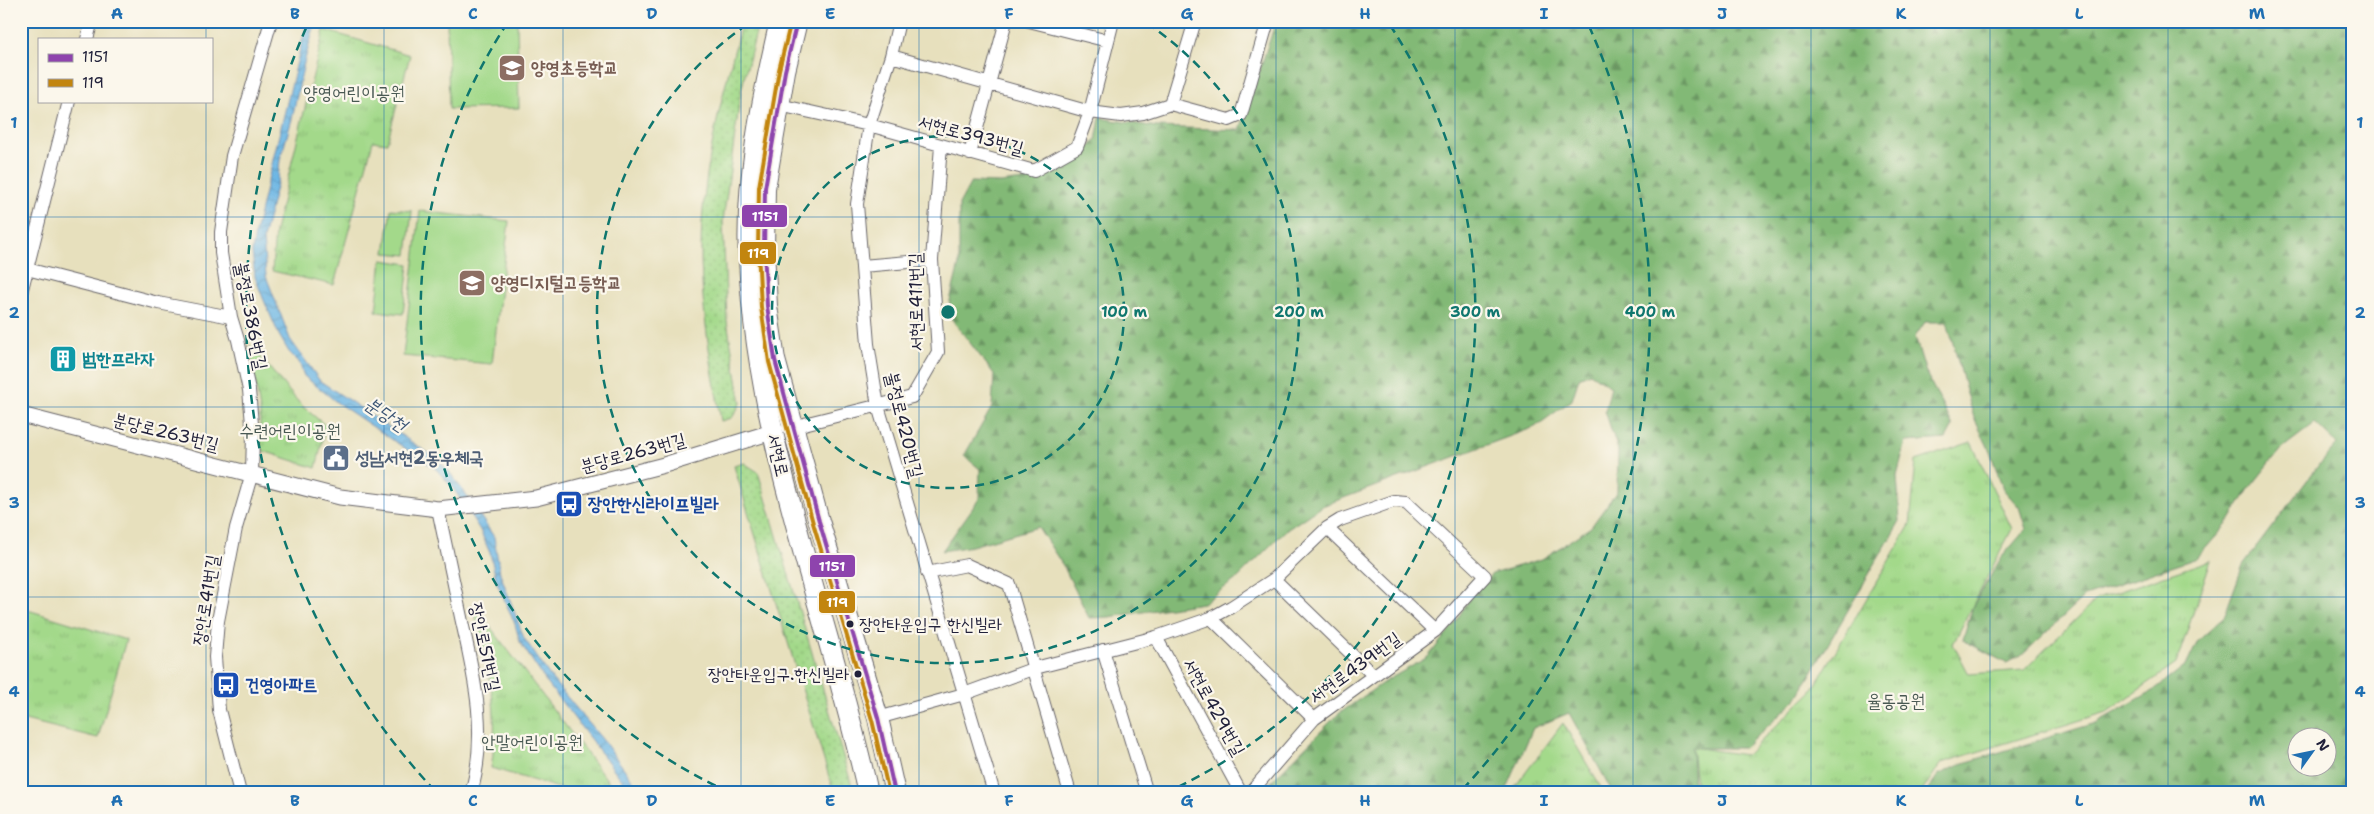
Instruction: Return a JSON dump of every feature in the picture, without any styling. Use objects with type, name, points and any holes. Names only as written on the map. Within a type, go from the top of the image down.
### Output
[{"type":"main road","name":"서현로","points":[[780,21],[756,143],[748,260],[752,303],[772,432],[795,525],[854,726],[868,793]]},
{"type":"main road","name":"서현로","points":[[797,21],[785,71],[765,188],[764,250],[767,306],[775,360],[878,718],[894,793]]},
{"type":"street","points":[[87,38],[92,21]]},
{"type":"street","name":"불정로386번길","points":[[252,473],[253,428],[249,390],[231,317],[221,253],[226,190],[232,156],[271,21]]},
{"type":"street","name":"불정로420번길","points":[[899,21],[891,56],[869,125],[857,204],[868,344],[878,406],[994,793]]},
{"type":"street","points":[[970,154],[1006,21]]},
{"type":"street","points":[[1029,21],[1108,41]]},
{"type":"street","name":"서현로393번길","points":[[780,105],[869,125],[1034,171],[1077,147],[1090,112],[1113,21]]},
{"type":"street","points":[[1170,104],[1195,21]]},
{"type":"street","points":[[891,56],[1090,112],[1121,116],[1143,113],[1170,104],[1229,120],[1241,115],[1268,21]]},
{"type":"street","points":[[21,293],[69,102]]},
{"type":"street","name":"서현로411번길","points":[[772,432],[912,397],[938,352],[932,260],[941,146]]},
{"type":"street","points":[[862,266],[932,260]]},
{"type":"street","points":[[27,269],[158,303],[231,317]]},
{"type":"street","name":"분당로263번길","points":[[21,415],[340,497],[443,508],[536,498],[638,472],[772,432]]},
{"type":"street","name":"장안로41번길","points":[[240,793],[219,710],[215,657],[218,621],[233,547],[252,473]]},
{"type":"street","name":"서현로439번길","points":[[1250,793],[1314,719],[1373,675],[1391,665],[1435,631],[1485,576],[1406,502],[1394,501],[1371,508],[1340,520],[1327,528]]},
{"type":"street","name":"장안로51번길","points":[[443,508],[478,702],[479,748],[476,778],[471,793]]},
{"type":"street","points":[[878,718],[964,694],[1035,668],[1156,637],[1210,618],[1231,607],[1274,579],[1327,528],[1435,631]]},
{"type":"street","points":[[927,573],[967,565],[1009,584],[1070,793]]},
{"type":"street","points":[[1274,579],[1373,675]]},
{"type":"street","points":[[1210,618],[1314,719]]},
{"type":"street","name":"서현로429번길","points":[[1156,637],[1241,793]]},
{"type":"street","points":[[1103,650],[1147,793]]},
{"type":"green space","points":[[447,21],[517,21],[519,108],[449,109]]},
{"type":"green space","points":[[742,21],[759,21],[741,91],[723,221],[727,321],[741,403],[732,418],[721,421],[702,290],[701,236],[705,186],[713,138]]},
{"type":"green space","points":[[1276,21],[2353,21],[2353,793],[1926,793],[1938,775],[1964,763],[2096,723],[2154,690],[2187,664],[2198,641],[2224,617],[2243,565],[2321,462],[2337,444],[2315,423],[2281,449],[2249,489],[2228,523],[2197,558],[2085,596],[2020,657],[2006,663],[1963,640],[1973,606],[2001,558],[2026,529],[2019,507],[2003,489],[1990,451],[1974,418],[1947,322],[1925,322],[1915,337],[1926,373],[1953,426],[1946,439],[1906,442],[1897,476],[1900,521],[1795,701],[1744,748],[1692,748],[1694,793],[1613,793],[1569,713],[1533,728],[1505,793],[1260,793],[1337,715],[1384,682],[1428,657],[1454,624],[1475,590],[1492,574],[1542,559],[1591,527],[1617,491],[1618,450],[1605,411],[1611,387],[1590,373],[1579,378],[1572,400],[1535,427],[1322,506],[1285,531],[1238,578],[1203,603],[1109,617],[1089,618],[1064,567],[1038,527],[972,546],[942,551],[979,499],[980,469],[964,456],[992,407],[994,374],[947,313],[959,264],[959,204],[971,182],[1001,183],[1038,178],[1073,160],[1096,140],[1100,118],[1157,127],[1240,130]]},
{"type":"green space","name":"양영어린이공원","points":[[324,30],[410,55],[387,143],[373,141],[334,285],[272,271],[275,231]]},
{"type":"green space","points":[[391,209],[412,211],[407,255],[385,253]]},
{"type":"green space","points":[[420,211],[509,221],[492,364],[403,356]]},
{"type":"green space","points":[[382,260],[409,264],[403,314],[376,311]]},
{"type":"green space","name":"수련어린이공원","points":[[250,345],[301,405],[326,426],[316,468],[260,450],[260,411]]},
{"type":"green space","name":"율동공원","points":[[1971,442],[2012,529],[1953,644],[1969,674],[2024,670],[2097,599],[2211,560],[2176,664],[2107,712],[1941,763],[1921,793],[1697,793],[1692,747],[1746,755],[1812,691],[1910,525],[1916,461]]},
{"type":"green space","points":[[744,463],[758,472],[854,793],[834,793],[734,466]]},
{"type":"green space","name":"안말어린이공원","points":[[472,603],[617,793],[576,793],[491,768],[494,726],[491,685]]},
{"type":"green space","points":[[21,608],[126,640],[98,738],[21,719]]},
{"type":"green space","points":[[1563,723],[1604,793],[1511,793],[1511,792]]},
{"type":"water","points":[[307,21],[316,21],[280,160],[278,179],[263,239],[266,276],[290,339],[320,381],[431,455],[447,469],[494,537],[500,573],[524,638],[552,679],[602,739],[642,793],[632,793],[547,683],[520,642],[515,624],[497,583],[490,553],[480,530],[453,488],[436,469],[339,404],[304,376],[299,362],[289,352],[279,335],[255,277],[252,252]]},
{"type":"transit line","name":"119","points":[[791,21],[779,70],[759,187],[758,250],[761,307],[769,362],[813,523],[872,720],[889,793]]},
{"type":"transit line","name":"1151","points":[[797,21],[785,71],[765,188],[764,250],[767,306],[775,360],[819,521],[878,718],[895,793]]},
{"type":"place","name":"양영초등학교","points":[[512,68]]},
{"type":"place","name":"양영디지털고등학교","points":[[472,283]]},
{"type":"place","name":"범한프라자","points":[[63,359]]},
{"type":"place","name":"성남서현2동우체국","points":[[336,458]]},
{"type":"place","name":"장안한신라이프빌라","points":[[569,504]]},
{"type":"place","name":"장안타운입구 한신빌라","points":[[850,624]]},
{"type":"place","name":"장안타운입구.한신빌라","points":[[858,674]]},
{"type":"place","name":"건영아파트","points":[[226,685]]},
{"type":"water label","name":"분당천","points":[[386,414]]}]
